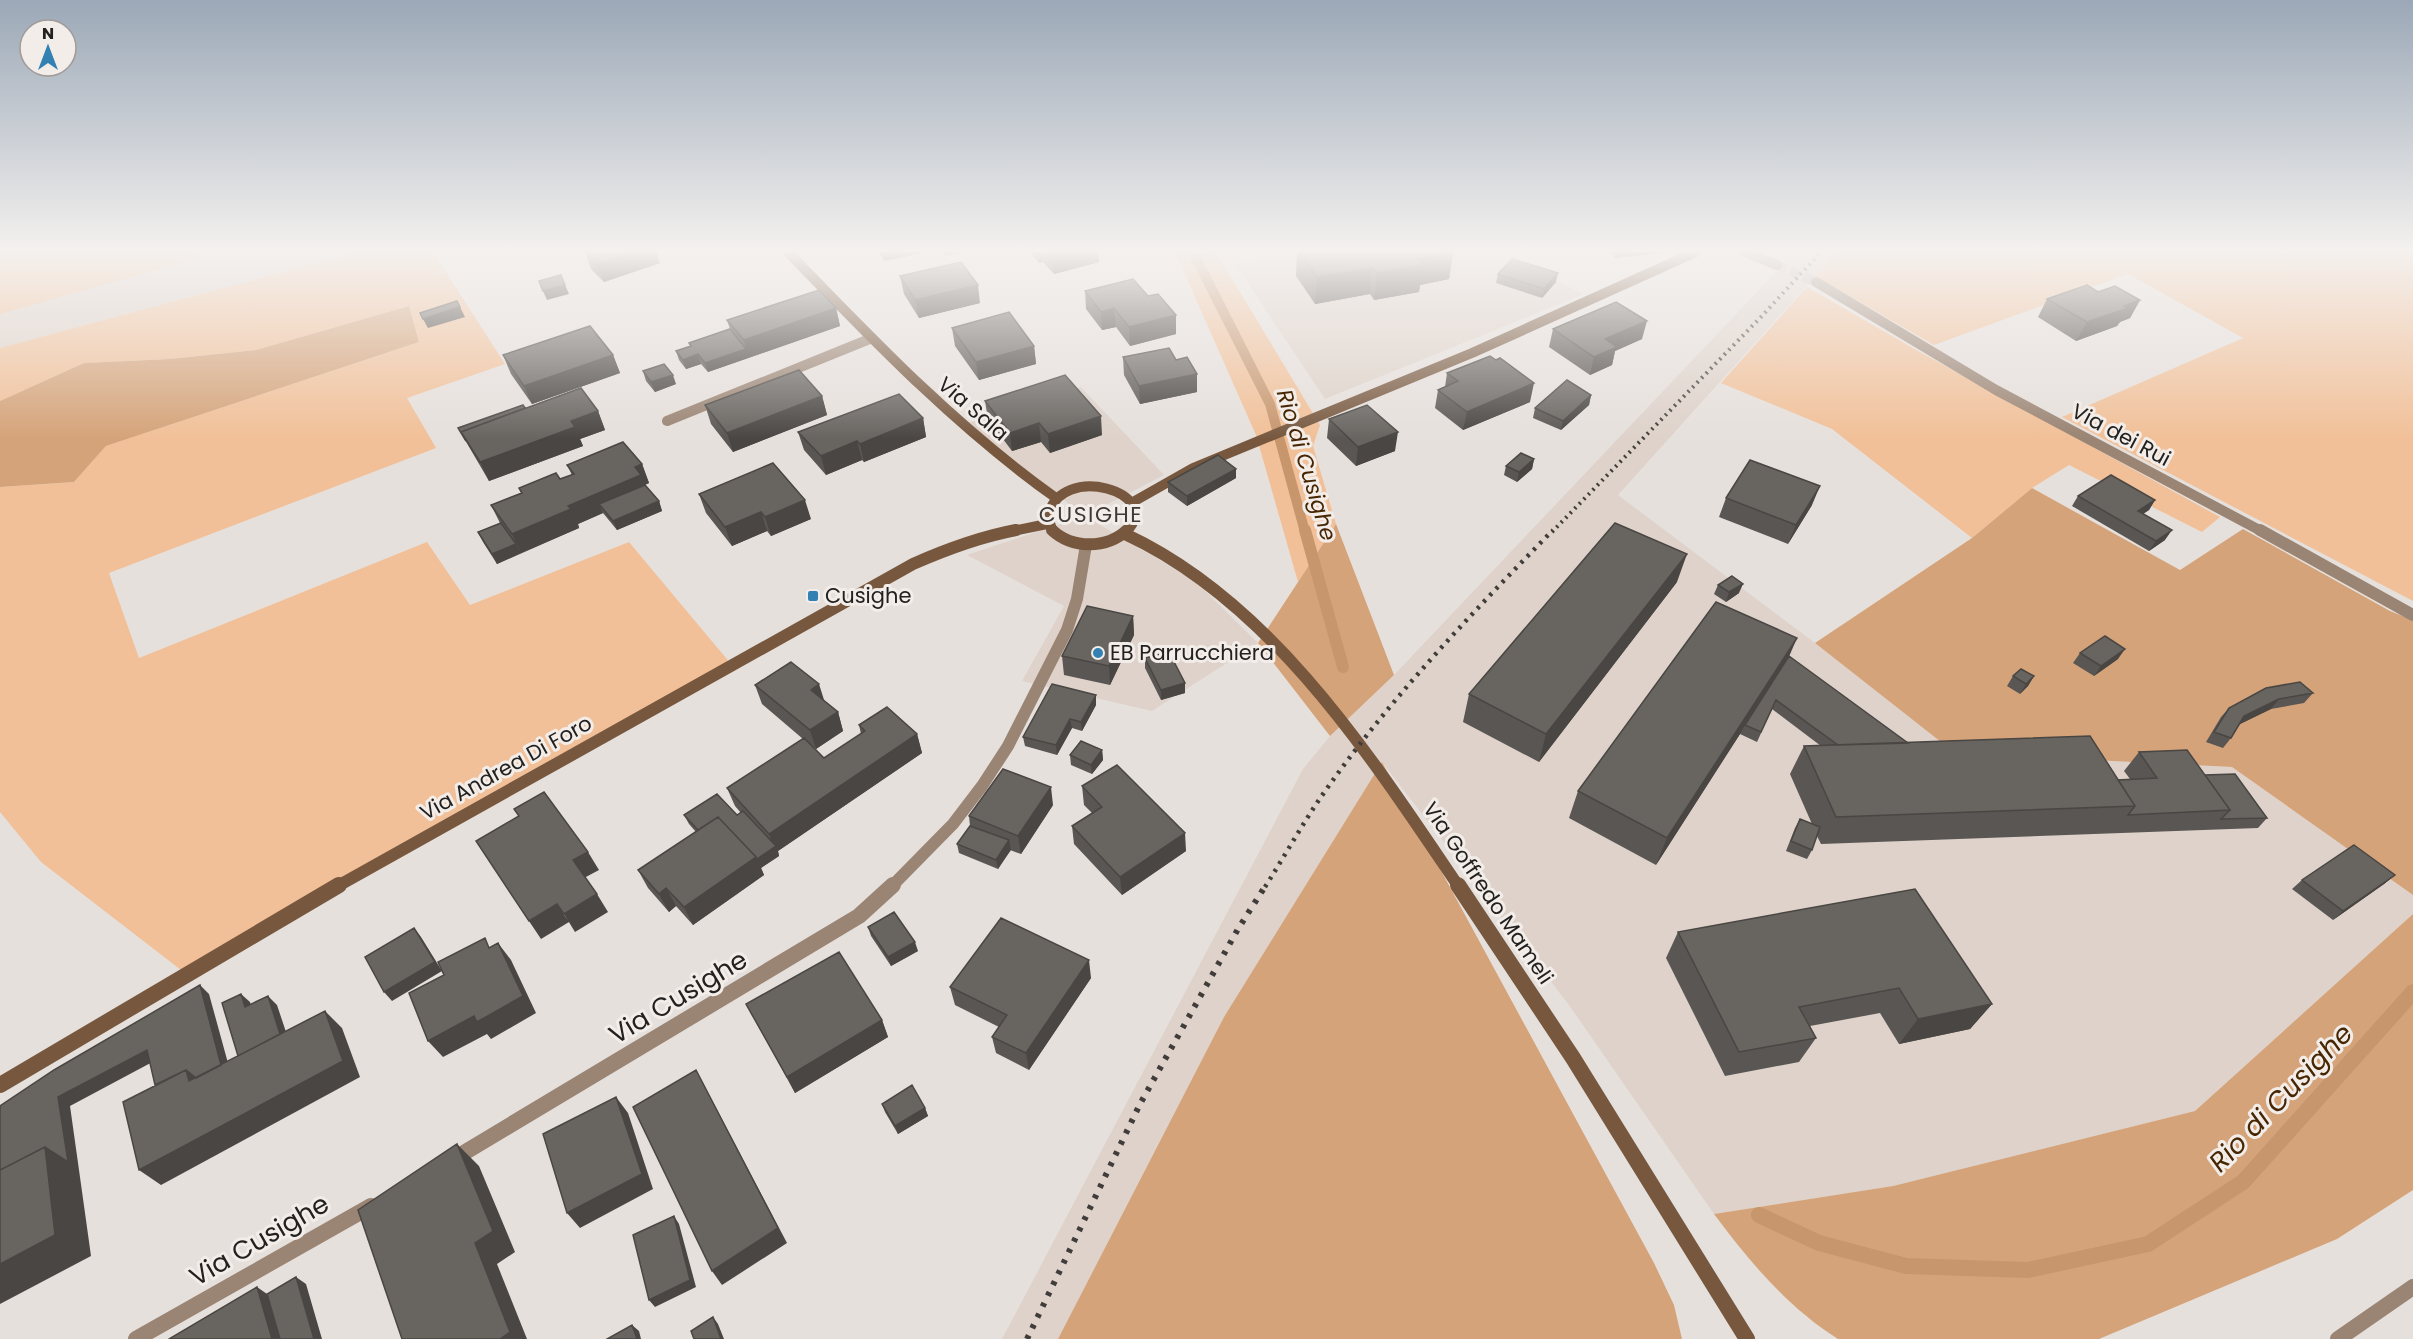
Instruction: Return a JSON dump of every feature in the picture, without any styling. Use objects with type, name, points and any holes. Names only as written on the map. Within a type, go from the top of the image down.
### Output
[{"type":"street","name":"Via Sala","points":[[849,314],[944,411],[1028,480],[1056,498]]},
{"type":"street","points":[[1133,502],[1193,468],[1561,314]]},
{"type":"street","name":"Via dei Rui","points":[[1870,314],[1996,390],[2224,510],[2413,615]]},
{"type":"street","points":[[667,421],[872,338]]},
{"type":"street","points":[[1082,487],[1112,488],[1133,502],[1137,510],[1137,518],[1125,534],[1100,544],[1086,545],[1061,538],[1047,524],[1046,515],[1056,498],[1082,487]]},
{"type":"street","name":"Via Andrea Di Foro","points":[[0,1085],[355,876],[913,564],[954,546],[985,536],[1047,524]]},
{"type":"street","name":"Via Goffredo Mameli","points":[[1125,534],[1153,546],[1201,576],[1237,608],[1311,687],[1387,780],[1573,1057],[1747,1339]]},
{"type":"street","name":"Via Cusighe","points":[[434,1170],[545,1107],[859,916],[907,873],[953,824],[982,786],[1008,746],[1067,630],[1077,599],[1086,545]]},
{"type":"street","name":"Via Cusighe","points":[[136,1339],[383,1199]]},
{"type":"street","points":[[2338,1339],[2413,1287]]},
{"type":"shaded area","points":[[0,314],[125,314],[0,348]]},
{"type":"shaded area","points":[[125,314],[379,314],[256,350],[170,359],[84,363],[0,401],[0,348]]},
{"type":"shaded area","points":[[379,314],[411,314],[419,342],[106,446],[74,482],[0,487],[0,401],[84,363],[170,359],[256,350]]},
{"type":"shaded area","points":[[411,314],[473,314],[505,364],[407,398],[436,448],[109,573],[139,658],[427,542],[470,605],[629,542],[736,670],[181,970],[41,862],[0,812],[0,487],[74,482],[106,446],[419,342]]},
{"type":"shaded area","points":[[1203,314],[1254,314],[1320,425],[1313,446],[1336,524],[1298,582],[1256,435]]},
{"type":"shaded area","points":[[1269,314],[1533,314],[1325,399]]},
{"type":"shaded area","points":[[1736,314],[1781,314],[1618,495],[1815,643],[1955,753],[2232,767],[2413,895],[2413,914],[2195,1111],[1893,1186],[1714,1214],[1569,1005],[1382,762],[1224,1017],[1058,1339],[1002,1339],[1303,769],[1330,736],[1394,675]]},
{"type":"shaded area","points":[[1782,314],[1855,314],[2220,517],[2202,532],[2069,465],[2032,488],[1972,538],[1832,429],[1721,383]]},
{"type":"shaded area","points":[[1881,314],[2017,314],[1934,345]]},
{"type":"shaded area","points":[[2201,314],[2413,314],[2413,601],[2062,417],[2243,338]]},
{"type":"shaded area","points":[[1081,387],[1164,475],[1085,516],[1195,581],[1258,643],[1152,711],[1022,681],[1064,606],[967,555],[1084,516],[968,423]]},
{"type":"shaded area","points":[[2032,488],[2180,570],[2243,529],[2390,611],[2413,620],[2413,895],[2232,767],[1955,753],[1815,643],[1972,538]]},
{"type":"shaded area","points":[[1336,524],[1394,675],[1330,736],[1258,643]]},
{"type":"shaded area","points":[[1382,762],[1654,1263],[1674,1305],[1682,1339],[1058,1339],[1224,1017]]},
{"type":"shaded area","points":[[2413,914],[2413,1190],[2337,1239],[2099,1339],[1838,1339],[1802,1313],[1770,1282],[1714,1214],[1893,1186],[2195,1111]]},
{"type":"building","points":[[421,314],[437,314],[423,319]]},
{"type":"building","points":[[744,314],[817,314],[744,340],[727,320]]},
{"type":"building","points":[[1000,314],[1011,314],[1034,346],[976,362],[952,328]]},
{"type":"building","points":[[1119,314],[1176,315],[1129,327]]},
{"type":"building","points":[[1587,314],[1636,314],[1647,321],[1605,339],[1617,347],[1594,357],[1553,329]]},
{"type":"building","points":[[2074,314],[2109,314],[2087,322]]},
{"type":"building","points":[[590,326],[613,355],[524,386],[503,355]]},
{"type":"building","points":[[730,329],[746,349],[705,363],[698,354],[683,360],[676,351],[691,346],[689,343]]},
{"type":"building","points":[[1169,348],[1176,360],[1187,357],[1197,374],[1139,386],[1123,357]]},
{"type":"building","points":[[1490,356],[1496,360],[1500,358],[1534,383],[1467,412],[1438,390],[1458,381],[1447,373]]},
{"type":"building","points":[[664,364],[673,375],[651,382],[643,371]]},
{"type":"building","points":[[799,370],[822,396],[727,433],[705,405]]},
{"type":"building","points":[[1065,375],[1101,416],[1048,434],[1039,423],[1010,433],[985,401]]},
{"type":"building","points":[[1567,380],[1591,395],[1563,421],[1535,408]]},
{"type":"building","points":[[581,388],[598,411],[571,421],[575,427],[480,462],[461,432]]},
{"type":"building","points":[[899,394],[923,418],[860,444],[857,441],[821,456],[798,432]]},
{"type":"building","points":[[523,405],[525,408],[461,432],[466,441],[458,428]]},
{"type":"building","points":[[1367,405],[1398,432],[1358,447],[1329,419]]},
{"type":"building","points":[[623,442],[642,464],[635,467],[641,475],[568,506],[571,509],[512,534],[491,505],[522,493],[519,488],[556,473],[560,479],[574,474],[567,465]]},
{"type":"building","points":[[1521,453],[1534,459],[1519,472],[1506,466]]},
{"type":"building","points":[[1218,455],[1236,469],[1187,496],[1168,482]]},
{"type":"building","points":[[1750,460],[1820,486],[1796,525],[1726,498]]},
{"type":"building","points":[[773,463],[805,500],[765,517],[761,512],[725,527],[699,494]]},
{"type":"building","points":[[2111,475],[2155,500],[2138,511],[2172,530],[2156,541],[2078,496]]},
{"type":"building","points":[[645,485],[659,501],[613,521],[599,504]]},
{"type":"building","points":[[501,523],[516,544],[492,554],[478,532]]},
{"type":"building","points":[[1615,523],[1687,554],[1546,734],[1469,694]]},
{"type":"building","points":[[1732,576],[1743,584],[1729,592],[1718,585]]},
{"type":"building","points":[[1716,602],[1797,638],[1667,838],[1578,791]]},
{"type":"building","points":[[1087,606],[1133,616],[1109,666],[1062,656]]},
{"type":"building","points":[[2105,636],[2125,649],[2101,666],[2080,653]]},
{"type":"building","points":[[1169,652],[1185,683],[1161,690],[1145,658]]},
{"type":"building","points":[[1789,656],[1908,743],[1838,745],[1776,700],[1761,732],[1745,725]]},
{"type":"building","points":[[791,662],[819,684],[811,690],[838,712],[810,730],[755,685]]},
{"type":"building","points":[[2021,669],[2034,676],[2026,684],[2013,676]]},
{"type":"building","points":[[2300,682],[2313,693],[2279,699],[2244,716],[2231,738],[2214,732],[2229,708],[2266,688]]},
{"type":"building","points":[[1052,684],[1096,695],[1081,722],[1070,719],[1056,745],[1023,737]]},
{"type":"building","points":[[887,707],[917,734],[769,834],[727,788],[804,738],[824,758],[865,731],[859,725]]},
{"type":"building","points":[[2090,736],[2135,806],[1836,817],[1804,746]]},
{"type":"building","points":[[1081,741],[1102,750],[1091,765],[1070,755]]},
{"type":"building","points":[[2187,750],[2230,810],[2128,815],[2135,806],[2118,780],[2157,778],[2139,752]]},
{"type":"building","points":[[1117,765],[1185,833],[1120,877],[1072,826],[1102,807],[1082,786]]},
{"type":"building","points":[[1003,769],[1051,787],[1018,836],[969,816]]},
{"type":"building","points":[[2235,774],[2267,818],[2221,819],[2230,810],[2205,775]]},
{"type":"building","points":[[544,792],[588,852],[573,860],[597,894],[564,914],[557,904],[529,921],[476,841],[519,816],[514,809]]},
{"type":"building","points":[[717,794],[737,815],[743,811],[776,846],[757,859],[718,817],[698,830],[684,815]]},
{"type":"building","points":[[718,817],[756,857],[684,907],[666,888],[659,894],[638,870]]},
{"type":"building","points":[[1800,819],[1820,827],[1812,850],[1791,841]]},
{"type":"building","points":[[970,826],[1009,840],[996,860],[957,844]]},
{"type":"building","points":[[2354,845],[2395,875],[2343,911],[2302,880]]},
{"type":"building","points":[[1915,889],[1992,1004],[1918,1019],[1899,988],[1799,1007],[1816,1038],[1739,1052],[1678,932]]},
{"type":"building","points":[[894,912],[915,942],[888,957],[868,927]]},
{"type":"building","points":[[1001,918],[1089,960],[1026,1053],[992,1037],[1007,1015],[950,987]]},
{"type":"building","points":[[414,928],[435,962],[384,992],[365,957]]},
{"type":"building","points":[[485,938],[489,948],[498,943],[523,996],[477,1022],[474,1016],[428,1041],[409,993],[444,975],[438,962]]},
{"type":"building","points":[[839,952],[882,1020],[787,1077],[746,1004]]},
{"type":"building","points":[[200,985],[221,1065],[196,1078],[186,1070],[155,1085],[147,1050],[58,1097],[68,1162],[45,1147],[0,1170],[0,1106],[54,1070]]},
{"type":"building","points":[[241,994],[245,1007],[268,996],[280,1034],[238,1056],[222,1003]]},
{"type":"building","points":[[325,1011],[343,1061],[139,1170],[123,1102],[186,1070],[189,1081]]},
{"type":"building","points":[[696,1070],[778,1228],[712,1271],[633,1107]]},
{"type":"building","points":[[912,1085],[925,1108],[895,1126],[882,1104]]},
{"type":"building","points":[[616,1097],[642,1174],[567,1213],[543,1134]]},
{"type":"building","points":[[457,1144],[493,1231],[475,1243],[510,1332],[500,1339],[402,1339],[358,1210]]},
{"type":"building","points":[[45,1147],[55,1235],[0,1264],[0,1170]]},
{"type":"building","points":[[674,1216],[690,1280],[649,1300],[633,1235]]},
{"type":"building","points":[[296,1277],[314,1339],[280,1339],[267,1294]]},
{"type":"building","points":[[257,1287],[272,1339],[169,1339]]},
{"type":"building","points":[[713,1317],[721,1339],[694,1339],[691,1331]]},
{"type":"building","points":[[632,1325],[637,1339],[607,1339]]},
{"type":"waterway","name":"Rio di Cusighe","points":[[1225,314],[1270,404],[1305,532]]},
{"type":"waterway","name":"Rio di Cusighe","points":[[1305,530],[1343,667]]},
{"type":"waterway","name":"Rio di Cusighe","points":[[1759,1215],[1819,1243],[1906,1266],[2028,1270],[2148,1244],[2243,1182],[2413,992]]},
{"type":"railway","points":[[1552,532],[1763,314]]},
{"type":"railway","points":[[1265,887],[1320,799],[1380,719],[1464,622],[1553,530]]},
{"type":"railway","points":[[1027,1339],[1140,1104],[1238,929],[1266,885]]},
{"type":"place","name":"Cusighe","points":[[813,596]]},
{"type":"place","name":"EB Parrucchiera","points":[[1098,653]]},
{"type":"district","name":"CUSIGHE","points":[[1091,514]]}]
